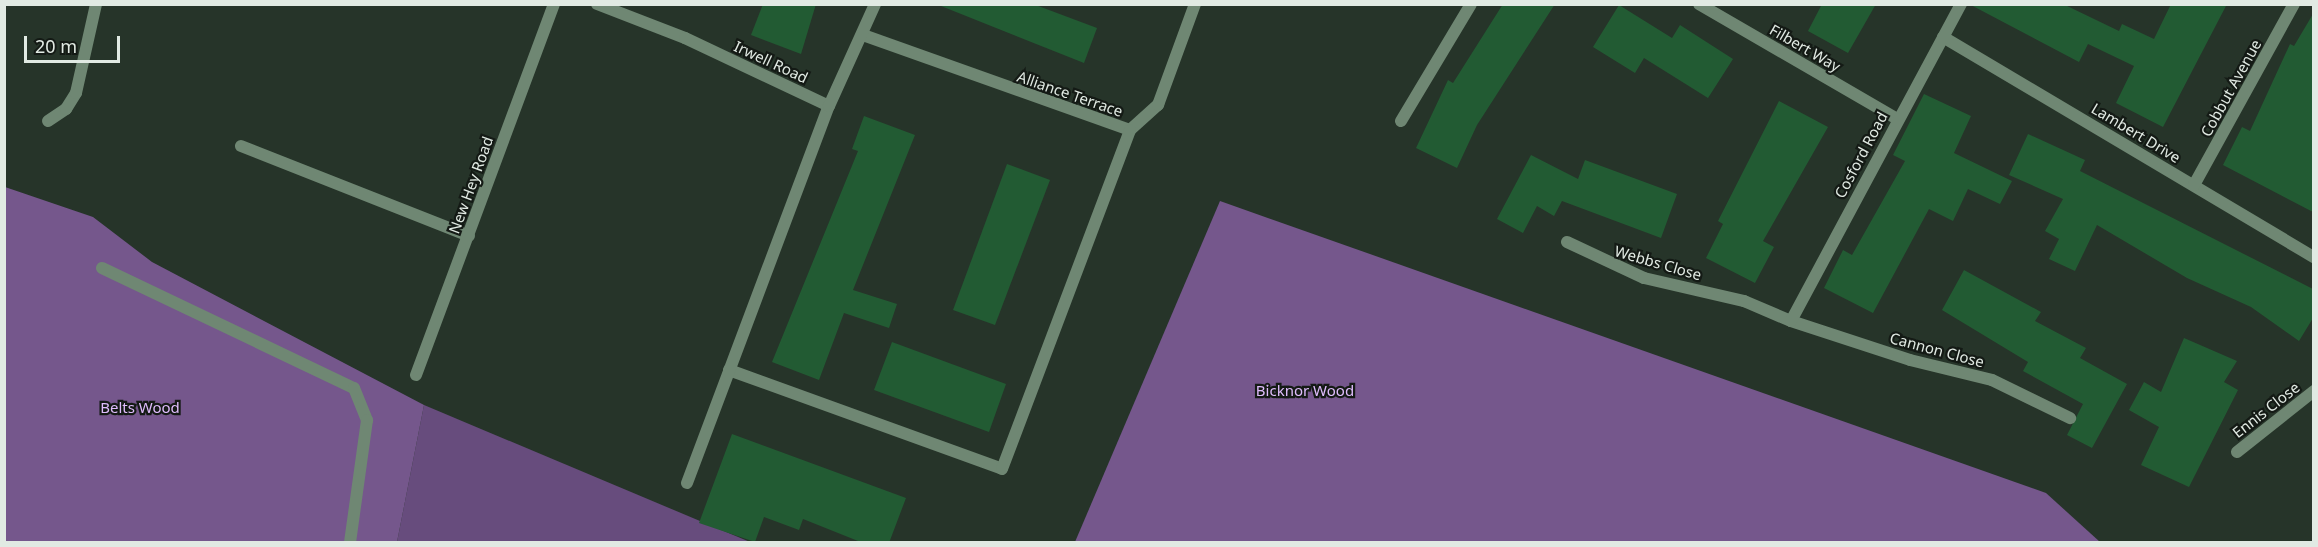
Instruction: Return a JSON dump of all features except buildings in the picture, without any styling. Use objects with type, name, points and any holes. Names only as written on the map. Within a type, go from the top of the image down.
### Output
[{"type":"street","points":[[48,121],[66,110],[75,93],[96,4]]},
{"type":"street","name":"New Hey Road","points":[[416,375],[554,4]]},
{"type":"street","name":"Irwell Road","points":[[597,4],[684,38],[829,106]]},
{"type":"street","points":[[687,483],[829,106],[863,35],[874,4]]},
{"type":"street","name":"Alliance Terrace","points":[[863,35],[1130,130],[1158,105],[1195,4]]},
{"type":"street","points":[[1401,121],[1471,4]]},
{"type":"street","name":"Filbert Way","points":[[1699,4],[1896,118]]},
{"type":"street","name":"Cosford Road","points":[[1791,321],[1896,118],[1961,4]]},
{"type":"street","name":"Cobbut Avenue","points":[[2194,185],[2294,4]]},
{"type":"street","name":"Lambert Drive","points":[[1942,37],[2313,257]]},
{"type":"street","points":[[729,370],[1002,469],[1130,130]]},
{"type":"street","points":[[241,146],[469,236]]},
{"type":"street","name":"Webbs Close","points":[[1568,242],[1644,278],[1744,301],[1791,321]]},
{"type":"street","points":[[102,268],[354,388],[368,420],[350,543]]},
{"type":"street","name":"Cannon Close","points":[[1791,321],[1910,360],[1992,380],[2070,418]]},
{"type":"street","name":"Ennis Close","points":[[2237,452],[2313,391]]},
{"type":"shaded area","points":[[424,405],[750,542],[397,542]]},
{"type":"green space","name":"Belts Wood","points":[[5,187],[93,217],[152,262],[424,405],[397,542],[5,542]]},
{"type":"green space","name":"Bicknor Wood","points":[[1220,201],[2046,493],[2100,542],[1075,542]]}]
